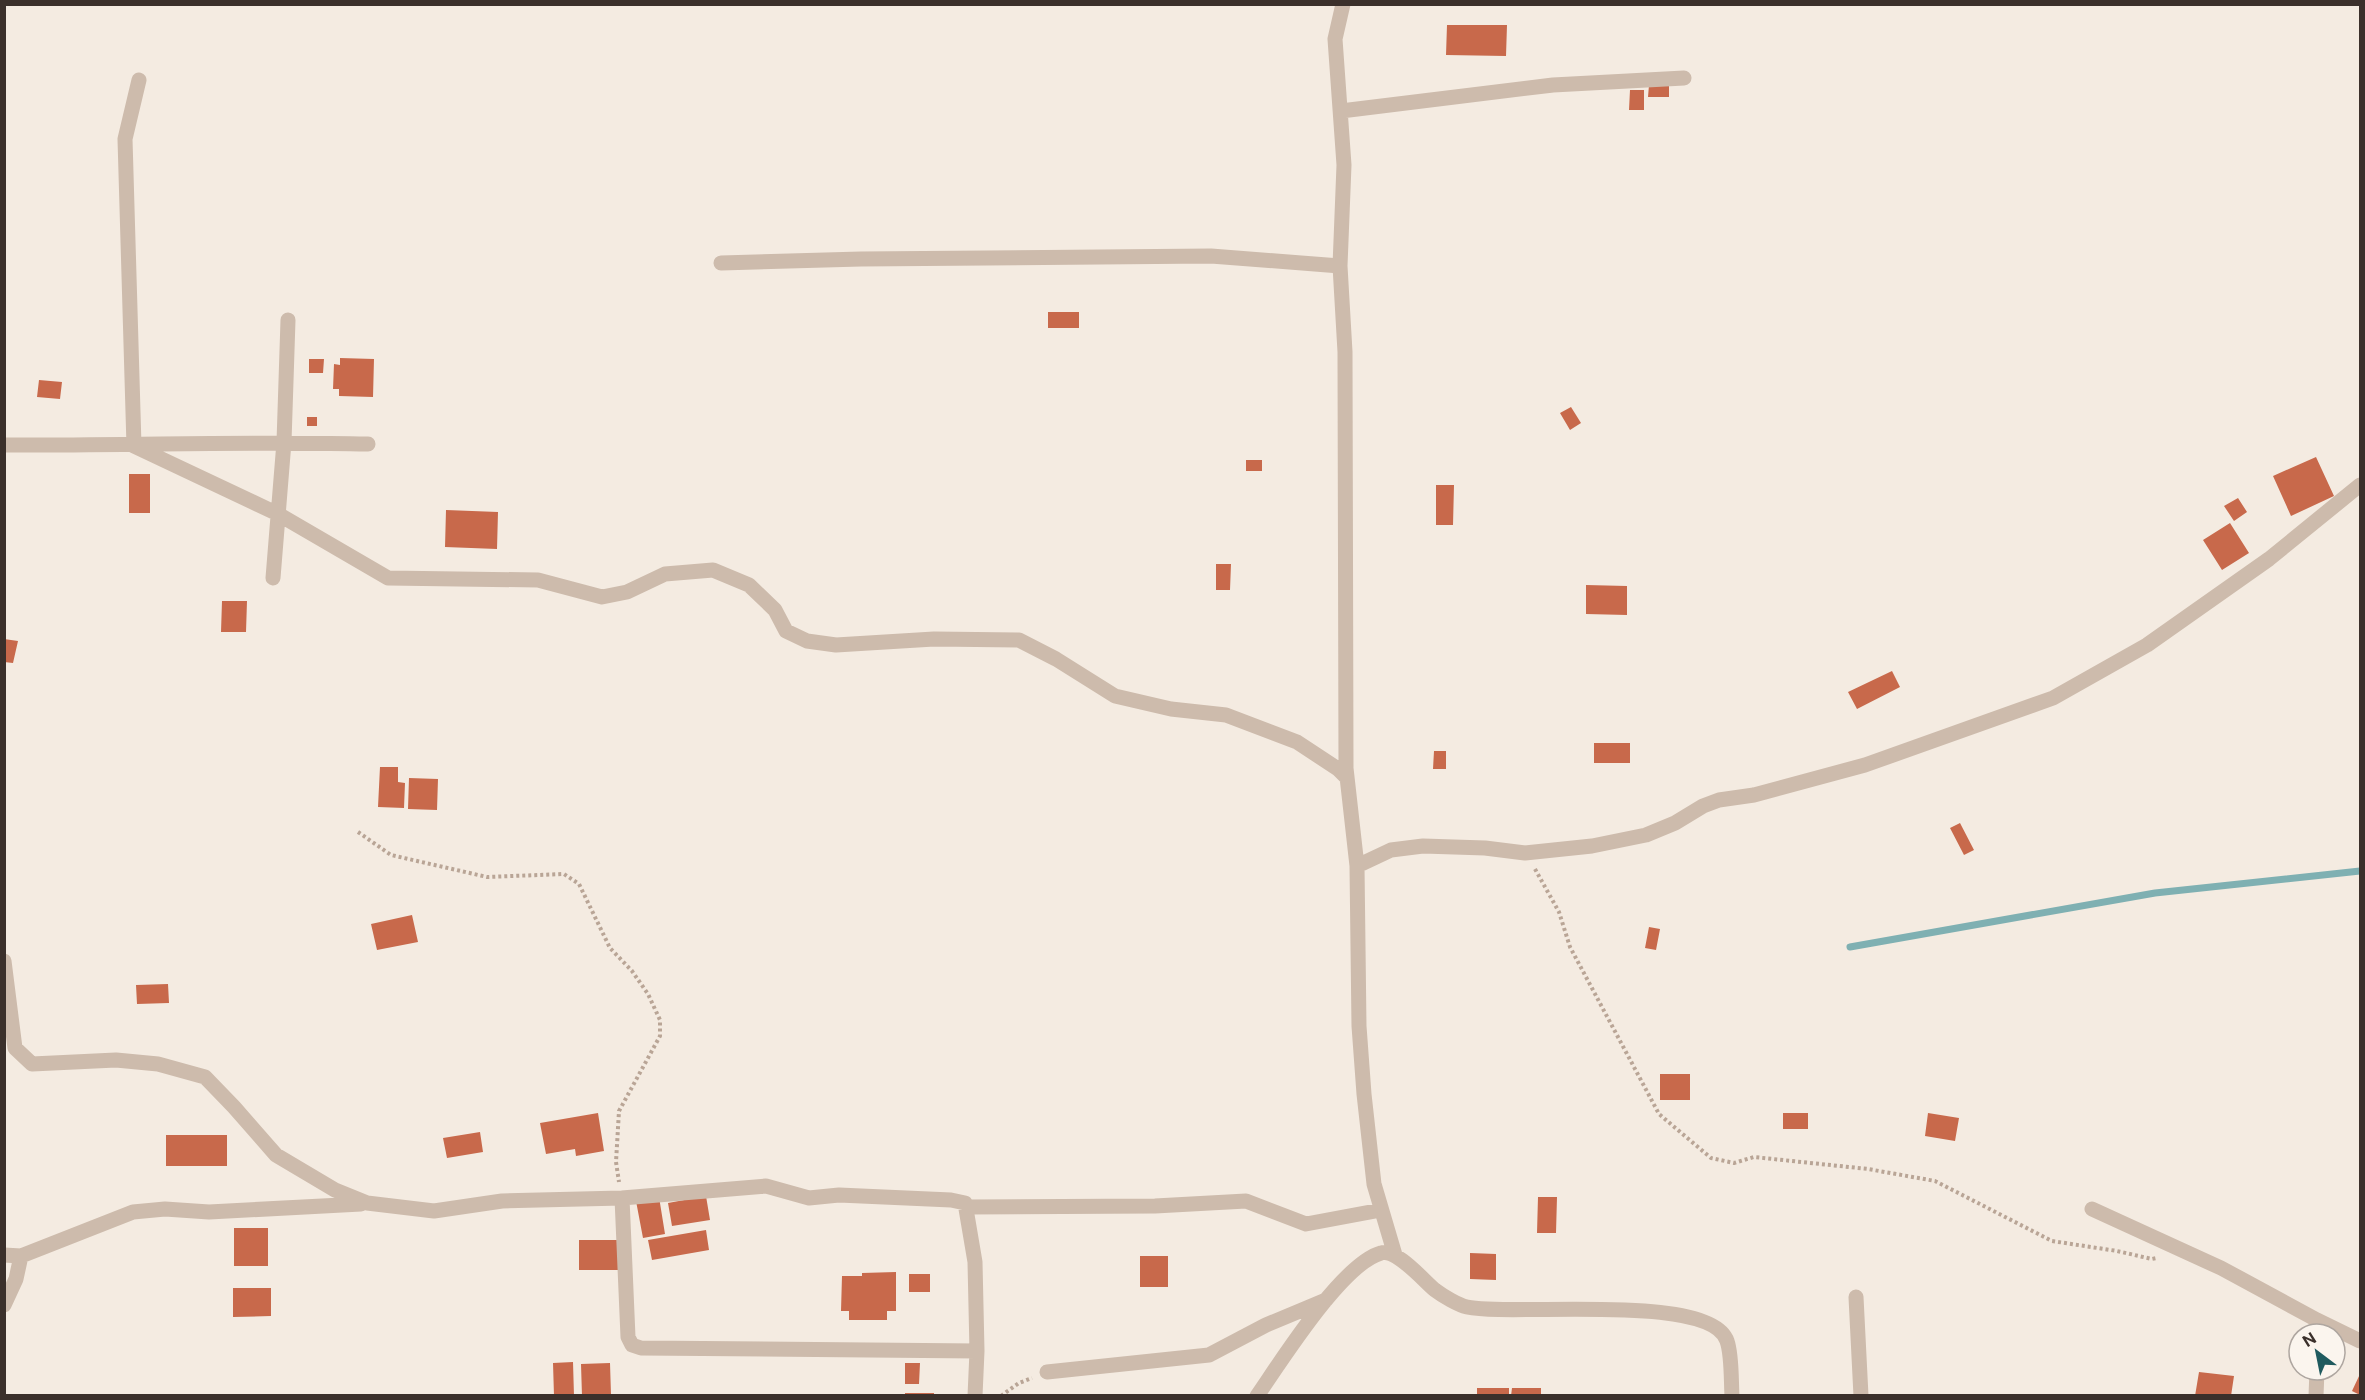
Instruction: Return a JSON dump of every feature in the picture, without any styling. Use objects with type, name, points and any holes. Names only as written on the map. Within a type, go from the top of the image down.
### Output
[{"type":"street","points":[[1343,4],[1335,39],[1344,165],[1340,266],[1345,352],[1347,778],[1357,866],[1360,1037],[1374,1184],[1395,1255]]},
{"type":"street","points":[[1341,111],[1553,85],[1684,78]]},
{"type":"street","points":[[134,446],[125,139],[139,80]]},
{"type":"street","points":[[721,263],[861,259],[1211,256],[1340,266]]},
{"type":"street","points":[[273,578],[284,442],[288,320]]},
{"type":"street","points":[[4,445],[134,446],[284,442],[368,444]]},
{"type":"street","points":[[134,446],[278,514],[388,578],[538,580],[602,597],[627,592],[665,574],[713,570],[749,585],[775,610],[786,631],[807,641],[836,645],[934,639],[1019,640],[1056,659],[1115,696],[1171,709],[1226,715],[1297,742],[1338,769],[1347,778]]},
{"type":"street","points":[[1357,866],[1391,850],[1423,846],[1485,848],[1525,853],[1592,846],[1646,835],[1719,800],[1754,795],[1865,765],[2054,698],[2147,645],[2269,559],[2361,485]]},
{"type":"street","points":[[4,961],[15,1048],[32,1064],[116,1060],[158,1064],[204,1077],[276,1155],[335,1190],[367,1203]]},
{"type":"street","points":[[4,1255],[21,1256],[133,1212],[165,1209],[209,1212],[367,1203],[434,1211],[502,1201],[622,1197],[766,1186],[809,1198],[839,1196],[951,1200],[965,1203],[967,1207],[975,1262],[977,1351],[975,1395]]},
{"type":"street","points":[[622,1197],[628,1337],[632,1345],[641,1348],[977,1351]]},
{"type":"street","points":[[967,1207],[1155,1206],[1246,1201],[1306,1224],[1328,1222],[1381,1210]]},
{"type":"street","points":[[2092,1209],[2221,1268],[2309,1322]]},
{"type":"street","points":[[1257,1395],[1326,1300],[1354,1268],[1368,1257],[1384,1251],[1395,1255],[1437,1291],[1466,1307],[1658,1310],[1706,1322],[1720,1331],[1727,1340],[1732,1395]]},
{"type":"street","points":[[4,1305],[16,1279],[21,1256]]},
{"type":"street","points":[[1856,1297],[1861,1395]]},
{"type":"street","points":[[1047,1372],[1209,1355],[1266,1325],[1326,1300]]},
{"type":"path","points":[[358,832],[392,855],[487,878],[564,874],[579,884],[610,948],[632,971],[648,994],[660,1020],[660,1036],[618,1111],[616,1162],[622,1197]]},
{"type":"path","points":[[1525,853],[1559,912],[1570,947],[1659,1114],[1711,1158],[1734,1163],[1754,1157],[1857,1168],[1935,1181],[2052,1240],[2152,1259],[2187,1252]]},
{"type":"path","points":[[1002,1395],[1019,1383],[1047,1372]]},
{"type":"building","points":[[1447,25],[1507,25],[1506,56],[1446,55]]},
{"type":"building","points":[[1649,85],[1669,85],[1669,97],[1648,97]]},
{"type":"building","points":[[1630,90],[1644,90],[1644,110],[1629,110]]},
{"type":"building","points":[[1048,312],[1079,312],[1079,328],[1048,328]]},
{"type":"building","points":[[340,358],[374,359],[373,397],[339,396],[339,389],[333,389],[334,364],[340,365]]},
{"type":"building","points":[[309,359],[324,359],[323,373],[309,373]]},
{"type":"building","points":[[39,380],[62,382],[60,399],[37,397]]},
{"type":"building","points":[[1571,407],[1581,423],[1570,430],[1560,413]]},
{"type":"building","points":[[307,417],[317,417],[317,426],[307,426]]},
{"type":"building","points":[[2316,457],[2334,496],[2291,516],[2273,476]]},
{"type":"building","points":[[1246,460],[1262,460],[1262,471],[1246,471]]},
{"type":"building","points":[[129,474],[150,474],[150,513],[129,513]]},
{"type":"building","points":[[1436,485],[1454,485],[1453,525],[1436,525]]},
{"type":"building","points":[[2238,498],[2247,512],[2234,521],[2224,506]]},
{"type":"building","points":[[446,510],[498,512],[497,549],[445,547]]},
{"type":"building","points":[[2230,523],[2249,553],[2222,570],[2203,540]]},
{"type":"building","points":[[1216,564],[1231,564],[1230,590],[1216,590]]},
{"type":"building","points":[[1586,585],[1627,586],[1627,615],[1586,614]]},
{"type":"building","points":[[222,601],[247,601],[246,632],[221,632]]},
{"type":"building","points":[[4,639],[18,641],[13,663],[4,662]]},
{"type":"building","points":[[1892,671],[1900,687],[1857,709],[1848,692]]},
{"type":"building","points":[[1594,743],[1630,743],[1630,763],[1594,763]]},
{"type":"building","points":[[1434,751],[1446,751],[1446,769],[1433,769]]},
{"type":"building","points":[[380,767],[398,767],[398,782],[405,783],[404,808],[378,807]]},
{"type":"building","points":[[409,778],[438,779],[437,810],[408,809]]},
{"type":"building","points":[[1960,823],[1974,850],[1964,855],[1950,828]]},
{"type":"building","points":[[412,915],[418,942],[377,950],[371,924]]},
{"type":"building","points":[[1649,927],[1660,929],[1656,950],[1645,948]]},
{"type":"building","points":[[168,984],[169,1003],[137,1004],[136,985]]},
{"type":"building","points":[[1660,1074],[1690,1074],[1690,1100],[1660,1100]]},
{"type":"building","points":[[598,1113],[604,1151],[576,1156],[575,1149],[546,1154],[540,1123]]},
{"type":"building","points":[[1783,1113],[1808,1113],[1808,1129],[1783,1129]]},
{"type":"building","points":[[1928,1113],[1959,1118],[1955,1141],[1925,1136]]},
{"type":"building","points":[[480,1132],[483,1152],[447,1158],[443,1138]]},
{"type":"building","points":[[166,1135],[227,1135],[227,1166],[166,1166]]},
{"type":"building","points":[[706,1196],[710,1220],[672,1226],[668,1203]]},
{"type":"building","points":[[659,1197],[665,1234],[643,1238],[636,1201]]},
{"type":"building","points":[[1538,1197],[1557,1197],[1556,1233],[1537,1233]]},
{"type":"building","points":[[234,1228],[268,1228],[268,1266],[234,1266]]},
{"type":"building","points":[[706,1230],[709,1250],[652,1260],[648,1240]]},
{"type":"building","points":[[579,1240],[622,1240],[622,1270],[579,1270]]},
{"type":"building","points":[[1470,1253],[1496,1254],[1496,1280],[1470,1279]]},
{"type":"building","points":[[1140,1256],[1168,1256],[1168,1287],[1140,1287]]},
{"type":"building","points":[[896,1272],[896,1311],[887,1311],[887,1320],[849,1320],[849,1311],[841,1311],[842,1276]]},
{"type":"building","points":[[909,1274],[930,1274],[930,1292],[909,1292]]},
{"type":"building","points":[[233,1288],[271,1288],[271,1316],[233,1317]]},
{"type":"building","points":[[573,1362],[574,1396],[554,1396],[553,1363]]},
{"type":"building","points":[[610,1363],[611,1395],[582,1396],[581,1364]]},
{"type":"building","points":[[905,1363],[920,1363],[919,1384],[905,1384]]},
{"type":"building","points":[[2199,1372],[2234,1376],[2231,1396],[2195,1396]]},
{"type":"building","points":[[2360,1374],[2360,1395],[2352,1391]]},
{"type":"building","points":[[1477,1388],[1509,1388],[1509,1396],[1477,1396]]},
{"type":"building","points":[[1512,1388],[1541,1388],[1541,1396],[1511,1396]]},
{"type":"building","points":[[905,1393],[934,1393],[934,1396],[905,1396]]},
{"type":"waterway","points":[[1850,947],[2155,893],[2360,871]]}]
